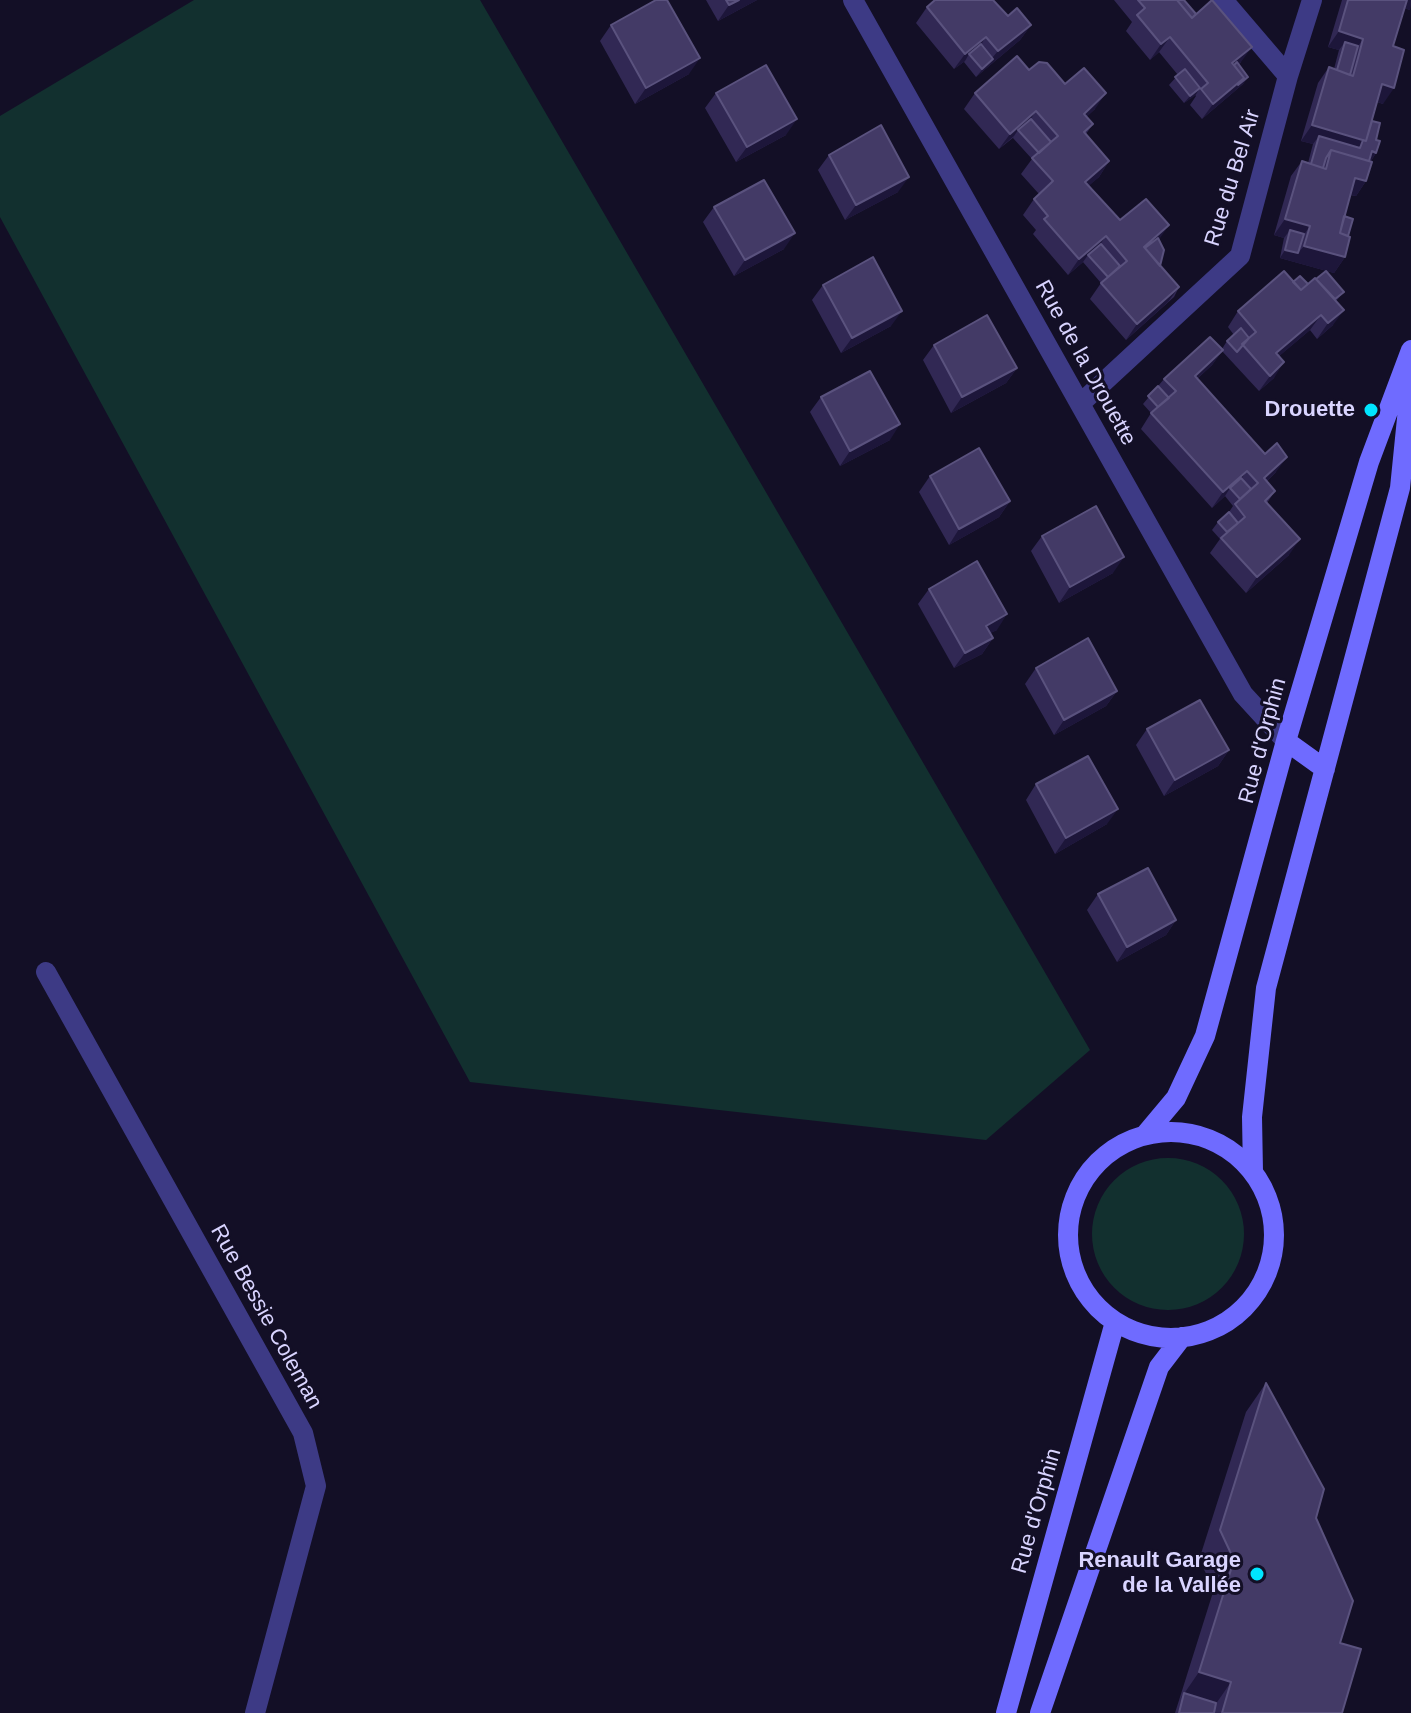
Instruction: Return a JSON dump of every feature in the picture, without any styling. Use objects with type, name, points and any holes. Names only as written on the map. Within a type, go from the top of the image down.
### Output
[{"type":"main road","name":"Rue d'Orphin","points":[[1145,1135],[1176,1098],[1205,1036],[1286,741],[1369,462],[1411,350]]},
{"type":"main road","points":[[1253,1172],[1252,1117],[1266,988],[1400,488],[1411,379]]},
{"type":"main road","points":[[1286,741],[1325,769]]},
{"type":"main road","points":[[1175,1131],[1205,1137],[1231,1150],[1253,1172],[1268,1202],[1274,1227],[1267,1273],[1253,1297],[1233,1317],[1209,1331],[1182,1337],[1147,1335],[1115,1322],[1093,1303],[1076,1278],[1068,1249],[1068,1219],[1077,1190],[1094,1165],[1117,1146],[1145,1135],[1175,1131]]},
{"type":"main road","name":"Rue d'Orphin","points":[[1006,1713],[1115,1322]]},
{"type":"main road","points":[[1040,1713],[1159,1367],[1182,1337]]},
{"type":"street","name":"Rue de la Drouette","points":[[853,0],[1243,694],[1286,741]]},
{"type":"street","points":[[1223,0],[1288,76]]},
{"type":"street","name":"Rue du Bel Air","points":[[1081,403],[1240,256],[1288,76],[1312,0]]},
{"type":"street","name":"Rue Bessie Coleman","points":[[46,972],[303,1433],[316,1486],[255,1713]]},
{"type":"green space","points":[[194,0],[480,0],[1090,1050],[986,1140],[470,1082],[0,217],[0,116]]},
{"type":"green space","points":[[1168,1158],[1197,1164],[1222,1180],[1238,1205],[1244,1234],[1238,1263],[1222,1288],[1197,1304],[1168,1310],[1139,1304],[1114,1288],[1098,1263],[1092,1234],[1098,1205],[1114,1180],[1139,1164]]},
{"type":"building","points":[[656,0],[667,0],[700,58],[646,88],[611,25]]},
{"type":"building","points":[[935,0],[993,0],[1008,16],[1017,8],[1031,25],[998,51],[986,37],[965,54],[927,7]]},
{"type":"building","points":[[1138,0],[1177,0],[1192,18],[1212,0],[1252,47],[1232,63],[1244,78],[1213,104],[1201,89],[1208,83],[1170,37],[1161,44],[1137,15],[1145,8]]},
{"type":"building","points":[[1177,0],[1184,0],[1196,14],[1192,18]]},
{"type":"building","points":[[1348,0],[1407,0],[1393,46],[1404,50],[1394,88],[1382,84],[1366,141],[1312,125],[1329,67],[1353,76],[1363,39],[1339,31]]},
{"type":"building","points":[[1345,42],[1358,46],[1350,75],[1337,70]]},
{"type":"building","points":[[981,44],[993,59],[982,69],[969,54]]},
{"type":"building","points":[[1017,56],[1029,70],[1039,62],[1047,63],[1065,84],[1084,68],[1106,93],[1084,114],[1093,124],[1084,132],[1109,161],[1085,182],[1120,220],[1146,199],[1169,225],[1144,247],[1179,287],[1137,324],[1101,283],[1127,261],[1106,236],[1079,259],[1044,219],[1048,216],[1034,199],[1053,181],[1032,158],[1058,136],[1036,111],[1010,134],[975,93]]},
{"type":"building","points":[[1237,62],[1248,77],[1238,85],[1244,78],[1234,65]]},
{"type":"building","points":[[766,65],[797,119],[747,147],[716,93]]},
{"type":"building","points":[[1185,69],[1200,88],[1190,96],[1175,77]]},
{"type":"building","points":[[1031,119],[1051,142],[1039,153],[1018,130]]},
{"type":"building","points":[[1372,121],[1380,123],[1376,140],[1380,141],[1369,161],[1331,150],[1323,168],[1311,164],[1319,136],[1360,148],[1363,140],[1366,141]]},
{"type":"building","points":[[881,125],[909,177],[856,205],[829,155]]},
{"type":"building","points":[[1331,150],[1372,162],[1366,181],[1355,178],[1340,233],[1350,237],[1345,257],[1304,246],[1310,226],[1285,219],[1302,161],[1326,169]]},
{"type":"building","points":[[764,180],[795,233],[745,260],[714,207]]},
{"type":"building","points":[[1344,216],[1353,219],[1348,236],[1340,233]]},
{"type":"building","points":[[1290,230],[1304,234],[1298,253],[1285,250]]},
{"type":"building","points":[[1158,238],[1164,250],[1160,266],[1145,248]]},
{"type":"building","points":[[1101,244],[1120,266],[1108,277],[1088,255]]},
{"type":"building","points":[[873,257],[902,311],[852,338],[823,285]]},
{"type":"building","points":[[1284,271],[1301,290],[1315,278],[1344,310],[1328,323],[1321,315],[1276,353],[1284,362],[1270,376],[1242,344],[1256,332],[1238,311]]},
{"type":"building","points":[[1326,271],[1344,292],[1335,299],[1316,279]]},
{"type":"building","points":[[1300,276],[1308,284],[1301,290],[1293,282]]},
{"type":"building","points":[[987,315],[1017,368],[962,397],[934,345]]},
{"type":"building","points":[[1241,328],[1249,338],[1237,352],[1227,341]]},
{"type":"building","points":[[1210,337],[1223,350],[1195,376],[1265,454],[1277,443],[1287,457],[1264,478],[1275,491],[1265,501],[1300,539],[1257,577],[1221,538],[1245,517],[1235,504],[1258,483],[1247,471],[1223,492],[1151,413],[1176,391],[1164,379]]},
{"type":"building","points":[[870,371],[900,424],[850,451],[821,397]]},
{"type":"building","points":[[1158,386],[1169,398],[1158,407],[1148,396]]},
{"type":"building","points":[[979,448],[1010,501],[959,529],[930,476]]},
{"type":"building","points":[[1241,478],[1251,489],[1240,499],[1230,488]]},
{"type":"building","points":[[1096,506],[1124,557],[1070,587],[1042,536]]},
{"type":"building","points":[[1229,512],[1238,523],[1227,532],[1218,522]]},
{"type":"building","points":[[977,561],[1007,614],[986,626],[993,638],[965,653],[929,589]]},
{"type":"building","points":[[1088,638],[1117,691],[1064,720],[1036,668]]},
{"type":"building","points":[[1200,700],[1229,750],[1175,780],[1147,729]]},
{"type":"building","points":[[1088,756],[1118,809],[1066,838],[1036,784]]},
{"type":"building","points":[[1148,868],[1176,920],[1127,947],[1098,894]]},
{"type":"building","name":"Renault Garage de la Vallée","points":[[1266,1383],[1324,1489],[1316,1518],[1353,1601],[1340,1643],[1361,1649],[1342,1713],[1222,1713],[1231,1682],[1199,1672],[1234,1560],[1220,1530]]},
{"type":"building","points":[[1184,1693],[1216,1703],[1214,1713],[1179,1713]]},
{"type":"place","name":"Drouette","points":[[1371,410]]},
{"type":"place","name":"Renault Garage de la Vallée","points":[[1257,1574]]}]
